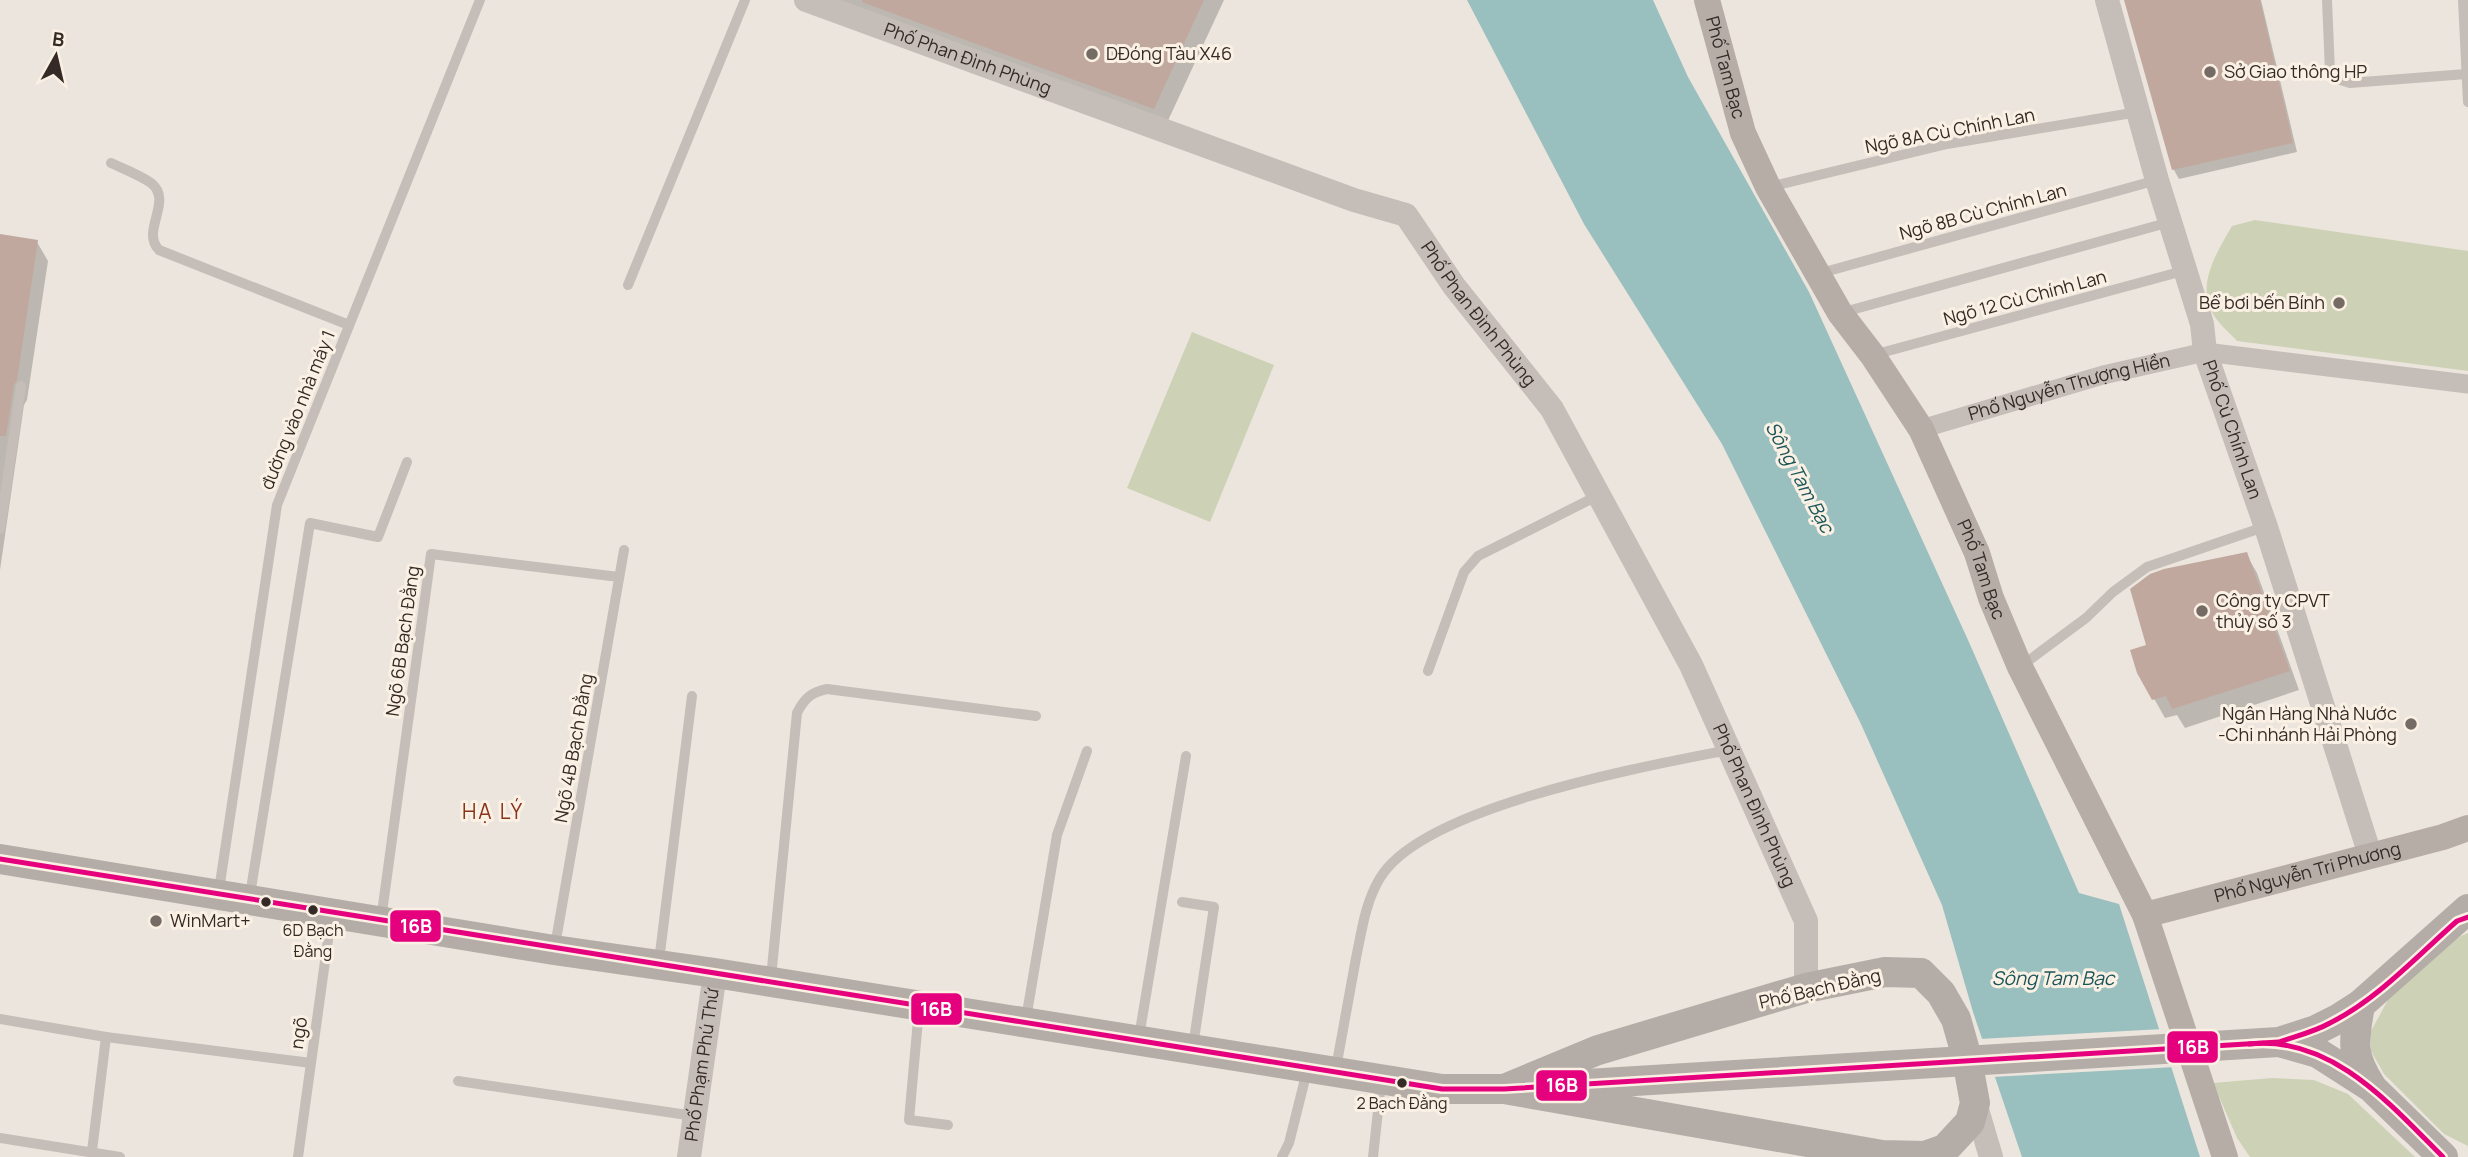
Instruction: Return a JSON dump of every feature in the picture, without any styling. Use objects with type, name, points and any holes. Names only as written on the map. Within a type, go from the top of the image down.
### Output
[{"type":"main road","name":"Phố Tam Bạc","points":[[1707,0],[1743,133],[1768,187],[1840,313],[1873,356],[1921,429],[1977,553],[1991,598],[2020,667],[2146,915],[2225,1157]]},
{"type":"main road","name":"Phố Nguyễn Tri Phương","points":[[2146,915],[2443,837],[2468,828]]},
{"type":"main road","points":[[2443,837],[2459,844],[2468,852]]},
{"type":"main road","name":"Phố Bạch Đằng","points":[[0,859],[554,950],[715,972],[1442,1089],[1504,1089],[2279,1042]]},
{"type":"main road","points":[[2279,1042],[2316,1030],[2360,1005],[2464,916]]},
{"type":"main road","name":"Phố Bạch Đằng","points":[[1885,972],[1921,973],[1941,993],[1956,1019],[1975,1103],[1970,1122],[1945,1149],[1925,1156],[1882,1156],[1504,1089],[1598,1050],[1806,988],[1885,972]]},
{"type":"main road","points":[[2360,1005],[2354,1048],[2357,1065],[2371,1087]]},
{"type":"main road","points":[[2279,1042],[2318,1054],[2371,1087],[2443,1157]]},
{"type":"street","name":"Phố Phan Đình Phùng","points":[[806,0],[1354,200],[1406,215],[1454,286],[1552,409],[1691,666],[1806,921],[1806,988]]},
{"type":"street","name":"Phố Cù Chính Lan","points":[[2107,0],[2157,180],[2202,324],[2206,352],[2266,527],[2370,855]]},
{"type":"street","name":"Phố Nguyễn Thượng Hiền","points":[[1921,429],[2103,375],[2206,352],[2468,384]]},
{"type":"street","name":"Phố Phạm Phú Thứ","points":[[689,1157],[715,972]]},
{"type":"street","points":[[1975,1103],[1991,1157]]},
{"type":"lane","name":"đường vào nhà máy 1","points":[[219,894],[276,505],[480,0]]},
{"type":"lane","points":[[628,285],[745,0]]},
{"type":"lane","points":[[2327,0],[2330,72],[2334,78],[2350,83],[2466,74]]},
{"type":"lane","points":[[2463,0],[2468,102]]},
{"type":"lane","name":"Ngõ 8A Cù Chính Lan","points":[[1768,187],[1947,145],[2139,111]]},
{"type":"lane","points":[[111,163],[151,183],[158,191],[160,200],[152,234],[154,245],[159,250],[349,325]]},
{"type":"lane","name":"Ngõ 8B Cù Chính Lan","points":[[1817,274],[2157,180]]},
{"type":"lane","points":[[1840,313],[2170,221]]},
{"type":"lane","name":"Ngõ 12 Cù Chính Lan","points":[[1873,356],[2186,270]]},
{"type":"lane","points":[[0,529],[21,386]]},
{"type":"lane","points":[[249,899],[310,523],[378,537],[408,462]]},
{"type":"lane","points":[[1428,671],[1464,572],[1470,563],[1478,556],[1599,495]]},
{"type":"lane","points":[[2020,667],[2086,618],[2113,592],[2147,567],[2266,527]]},
{"type":"lane","name":"Ngõ 4B Bạch Đằng","points":[[554,950],[624,550]]},
{"type":"lane","name":"Ngõ 6B Bạch Đằng","points":[[381,921],[431,554],[620,577]]},
{"type":"lane","points":[[771,982],[797,713],[803,701],[814,692],[827,689],[1036,716]]},
{"type":"lane","points":[[658,965],[692,696]]},
{"type":"lane","points":[[1282,1157],[1321,1070],[1368,902],[1382,875],[1413,844],[1489,808],[1621,772],[1729,750]]},
{"type":"lane","points":[[1026,1023],[1057,835],[1087,751]]},
{"type":"lane","points":[[1138,1041],[1186,756]]},
{"type":"lane","points":[[1182,902],[1214,907],[1192,1050]]},
{"type":"lane","name":"ngõ","points":[[298,1157],[331,914]]},
{"type":"lane","points":[[919,1005],[909,1120],[948,1125]]},
{"type":"lane","points":[[0,1019],[106,1037],[311,1063]]},
{"type":"lane","points":[[92,1152],[106,1037]]},
{"type":"lane","points":[[1373,1157],[1381,1079]]},
{"type":"lane","points":[[458,1081],[695,1116]]},
{"type":"lane","points":[[0,1138],[120,1157]]},
{"type":"green space","name":"Bể bơi bến Bính","points":[[2255,220],[2468,251],[2468,371],[2237,341],[2217,320],[2209,306],[2207,282],[2214,258],[2232,226]]},
{"type":"green space","points":[[1192,332],[1274,365],[1210,522],[1127,488]]},
{"type":"green space","points":[[2468,933],[2468,1146],[2444,1134],[2384,1074],[2371,1051],[2370,1033],[2389,998],[2454,939]]},
{"type":"green space","points":[[2272,1078],[2314,1080],[2348,1094],[2415,1157],[2250,1157],[2237,1138],[2213,1083]]},
{"type":"water","name":"Sông Tam Bạc","points":[[1467,0],[1653,0],[1688,77],[1809,292],[1968,640],[2079,893],[2119,904],[2200,1157],[2022,1157],[1973,1012],[1942,905],[1861,724],[1722,444],[1584,224]]},
{"type":"pier","points":[[2163,1029],[2175,1067],[1992,1077],[1979,1039]]},
{"type":"building","name":"DĐóng Tàu X46","points":[[862,0],[1204,0],[1154,109]]},
{"type":"building","name":"Sở Giao thông HP","points":[[2124,0],[2260,0],[2293,143],[2172,170]]},
{"type":"building","points":[[0,234],[38,240],[6,436],[0,436]]},
{"type":"building","name":"Công ty CPVT thủy số 3","points":[[2247,552],[2290,671],[2172,709],[2166,696],[2152,700],[2137,673],[2130,650],[2146,645],[2130,589],[2150,574],[2164,569]]},
{"type":"transit line","name":"16B","points":[[0,859],[1442,1089],[1504,1089],[2279,1042],[2318,1029],[2348,1013],[2396,976],[2457,921],[2468,917]]},
{"type":"transit line","name":"16B","points":[[2249,1044],[2279,1044],[2306,1050],[2332,1062],[2357,1077],[2380,1096],[2443,1157]]},
{"type":"place","name":"DĐóng Tàu X46","points":[[1092,54]]},
{"type":"place","name":"Sở Giao thông HP","points":[[2210,72]]},
{"type":"place","name":"Bể bơi bến Bính","points":[[2339,303]]},
{"type":"place","name":"Công ty CPVT thủy số 3","points":[[2202,611]]},
{"type":"place","name":"Ngân Hàng Nhà Nước -Chi nhánh Hải Phòng","points":[[2411,724]]},
{"type":"place","name":"6D Bạch Đằng","points":[[313,910]]},
{"type":"place","name":"WinMart+","points":[[156,921]]},
{"type":"place","name":"2 Bạch Đằng","points":[[1402,1083]]},
{"type":"district","name":"HẠ LÝ","points":[[493,812]]}]
